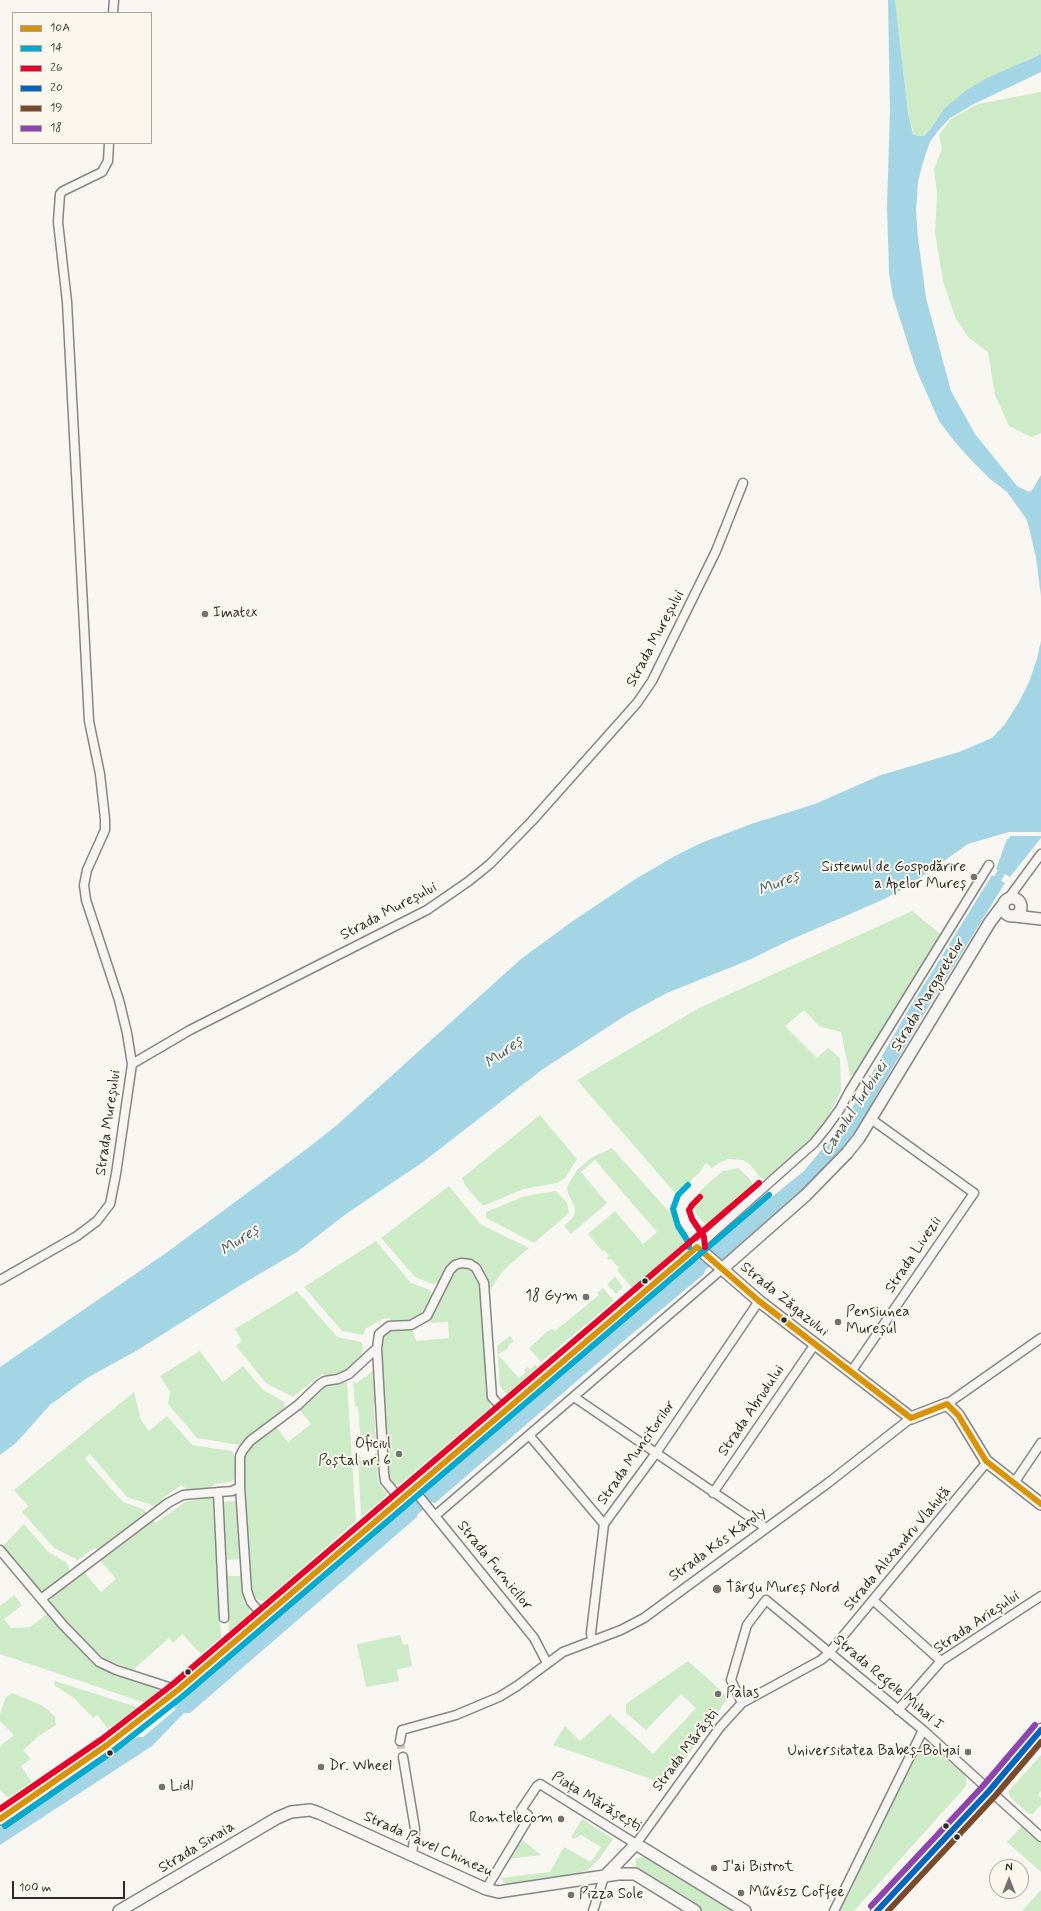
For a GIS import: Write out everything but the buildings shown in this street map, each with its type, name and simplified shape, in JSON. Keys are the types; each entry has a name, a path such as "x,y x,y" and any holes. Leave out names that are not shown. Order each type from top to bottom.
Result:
{"main road":[{"path":"877,1911 989,1791 1041,1730"}],"street":[{"path":"114,0 114,12"},
{"path":"109,144 108,161 102,172 63,191 60,194 58,222 67,302 89,721 100,774 105,819 104,830 87,870 84,885 86,900 120,1006 127,1033 132,1064"},
{"name":"Strada Mureșului","path":"0,1280 77,1236 97,1221 110,1204 115,1182 132,1064 196,1027 427,910 465,885 490,864 638,703 652,681 716,551 743,483"},
{"path":"1040,919 1010,905 1041,854"},
{"path":"0,1818 107,1745 178,1690 401,1500 415,1492 505,1412 699,1249 808,1148 827,1127 840,1109 989,865"},
{"name":"Strada Margaretelor","path":"433,1512 574,1397 718,1266 812,1190 847,1153 871,1119 1010,905"},
{"name":"Strada Livezii","path":"851,1372 974,1193 871,1119"},
{"name":"Strada Zăgazului","path":"699,1249 759,1301 911,1418"},
{"path":"401,1500 385,1481 377,1348 379,1334 383,1329 389,1326 416,1323 427,1316 450,1270 455,1265 461,1263 470,1264 479,1271 484,1283 492,1397 505,1412"},
{"name":"Strada Muncitorilor","path":"592,1640 591,1633 604,1524 656,1453 759,1301"},
{"name":"Strada Kós Károly","path":"400,1741 402,1730 456,1715 499,1696 517,1686 563,1652 621,1630 644,1618 828,1483 911,1418 947,1404 1041,1338"},
{"name":"Strada Abrudului","path":"713,1493 815,1344"},
{"path":"264,1617 251,1602 247,1591 240,1487 240,1456 250,1441 298,1405 325,1381 343,1377 354,1371 377,1348"},
{"path":"574,1397 766,1528"},
{"path":"947,1404 958,1415 972,1440 987,1462 1041,1504"},
{"path":"529,1435 604,1524"},
{"path":"1014,1483 1041,1443"},
{"name":"Strada Alexandru Vlahuță","path":"742,1703 821,1660 829,1653 874,1601 987,1462"},
{"path":"42,1599 168,1503 183,1495 232,1491 240,1487"},
{"path":"218,1492 224,1618"},
{"name":"Strada Furnicilor","path":"415,1492 433,1512 534,1638 548,1663"},
{"path":"0,1550 82,1646 100,1662 116,1670 178,1690"},
{"name":"Strada Arieșului","path":"898,1710 941,1661 1041,1596"},
{"name":"Strada Regele Mihai I","path":"742,1703 731,1680 747,1625 766,1600 923,1730 1041,1837"},
{"path":"874,1601 941,1661"},
{"name":"Strada Mărăști","path":"592,1911 604,1877 636,1844 720,1727 742,1703"},
{"path":"834,1911 923,1730"},
{"path":"403,1758 415,1829 412,1855"},
{"name":"Piața Mărășești","path":"486,1889 528,1820 528,1815 521,1810 537,1786 540,1784 745,1911"},
{"name":"Strada Pavel Chinezu","path":"291,1812 310,1810 319,1813 486,1889 498,1892 604,1877"},
{"name":"Strada Sinaia","path":"119,1911 234,1843 291,1812"},
{"path":"604,1877 618,1874 635,1874 695,1911"}],"green space":[{"path":"895,0 1041,0 1041,54 1028,59 944,109 932,127 923,136 918,136 914,134 908,113"},
{"path":"1041,92 1041,433 1031,437 1009,426 995,395 988,352 969,338 956,319 943,281 935,233 937,195 934,169 942,149 939,135 951,119 978,104"},
{"path":"912,911 943,936 855,1076 850,1075 841,1032 819,1026 804,1010 785,1026 817,1058 828,1048 840,1058 841,1091 823,1126 812,1141 769,1179 761,1178 749,1164 743,1160 728,1159 712,1168 706,1163 699,1173 681,1190 680,1188 675,1193 577,1080 699,1008"},
{"path":"540,1115 577,1159 565,1178 557,1183 524,1189 483,1206 465,1185 462,1178"},
{"path":"612,1148 688,1233 689,1239 632,1288 617,1270 619,1268 611,1259 609,1260 607,1258 609,1256 604,1250 602,1251 588,1234 615,1211 643,1244 657,1232 595,1160 581,1172 607,1203 571,1234 564,1226 574,1216 575,1208 568,1193 567,1187 577,1170 591,1158"},
{"path":"738,1168 750,1179 753,1185 752,1194 715,1224 706,1225 697,1215 693,1204 694,1198 705,1186 723,1171"},
{"path":"449,1186 480,1224 529,1248 509,1265 491,1289 487,1287 482,1270 466,1258 452,1261 439,1282 432,1284 415,1277 381,1238"},
{"path":"556,1191 567,1203 569,1213 534,1243 486,1218 486,1212 525,1196"},
{"path":"376,1241 411,1283 430,1290 432,1295 422,1313 414,1320 404,1322 392,1321 389,1318 383,1319 365,1329 364,1335 342,1331 304,1287"},
{"path":"462,1267 468,1267 476,1273 481,1283 490,1408 399,1485 395,1485 387,1475 380,1343 381,1337 390,1329 412,1327 416,1341 449,1338 448,1322 431,1323 430,1318 452,1273"},
{"path":"615,1277 623,1287 616,1294 607,1284"},
{"path":"603,1288 614,1301 541,1362 529,1348 548,1331 553,1329 555,1331 599,1295 597,1293"},
{"path":"297,1291 337,1337 361,1342 363,1348 359,1361 342,1374 329,1377 322,1374 293,1397 266,1383 236,1346 242,1341 235,1329"},
{"path":"510,1336 514,1341 508,1346 509,1347 498,1355 519,1378 526,1372 524,1370 528,1367 530,1370 535,1365 538,1367 509,1393 505,1393 500,1386 497,1346"},
{"path":"200,1351 223,1382 243,1366 262,1389 284,1402 284,1411 240,1445 197,1438 168,1404 170,1392 160,1376"},
{"path":"373,1370 375,1373 377,1404 374,1407 376,1444 361,1445 358,1407 355,1406 353,1381 356,1384"},
{"path":"347,1382 356,1521 264,1601 258,1600 254,1597 250,1586 245,1495 245,1456 247,1450 276,1427 288,1442 311,1424 299,1409 327,1385"},
{"path":"134,1392 141,1420 149,1431 167,1416 192,1445 232,1451 236,1460 236,1475 234,1480 230,1482 216,1484 209,1488 188,1490 181,1485 162,1499 163,1503 158,1507 127,1497 90,1454 85,1459 123,1502 143,1509 146,1512 145,1516 99,1550 94,1548 78,1560 54,1548 22,1512 28,1506 14,1490"},
{"path":"374,1454 377,1454 378,1483 386,1492 386,1496 361,1517 358,1455 360,1455 361,1461 374,1460"},
{"path":"236,1496 241,1559 225,1560 222,1497 223,1502 236,1501"},
{"path":"213,1497 221,1637 201,1654 182,1634 173,1643 169,1638 133,1670 104,1658 91,1648 50,1604 52,1597 84,1572 101,1592 116,1579 100,1560 153,1520 156,1523 185,1502"},
{"path":"24,1524 48,1552 66,1562 69,1567 69,1573 43,1592 39,1591 3,1546"},
{"path":"240,1569 242,1569 244,1603 249,1608 249,1614 229,1631 226,1570 228,1570 228,1576 240,1576"},
{"path":"14,1595 22,1605 4,1619 11,1628 30,1627 48,1613 85,1655 98,1665 153,1686 159,1691 145,1703 0,1654 0,1606"},
{"path":"400,1635 403,1645 408,1644 412,1666 397,1670 399,1681 366,1687 357,1644"},
{"path":"688,1661 727,1696 727,1699 678,1770 665,1784 553,1745 565,1726 580,1741 610,1714 653,1754 696,1708 681,1694 646,1730 626,1713 626,1704"},
{"path":"55,1681 140,1708 108,1729 97,1715 93,1718 74,1698 54,1685"},
{"path":"12,1693 41,1705 55,1717 56,1725 40,1735 23,1750 31,1759 21,1766 32,1782 8,1798 0,1790 0,1746 14,1735 0,1721 0,1714 6,1697"},
{"path":"925,1743 929,1744 966,1776 966,1786 854,1911 839,1911 920,1746"},
{"path":"1041,1755 1041,1791 1038,1795 1041,1798 1041,1805 1033,1814 1029,1814 1011,1798 1008,1792"},
{"path":"582,1819 613,1839 599,1859 588,1870 572,1875 511,1884 504,1883 501,1878 550,1872 564,1847 591,1862 601,1847 581,1835 574,1839 571,1837"},
{"path":"1023,1825 1041,1841 1041,1872 1029,1861 1029,1859 1026,1859 1007,1842"},
{"path":"521,1839 541,1855 508,1859"},
{"path":"637,1858 648,1858 734,1911 703,1911 637,1871 635,1861"},
{"path":"1041,1890 1041,1911 1022,1911"}],"water":[{"path":"888,0 895,0 908,113 913,134 918,136 924,136 944,109 965,91 987,78 1041,54 1041,72 972,105 950,118 937,132 930,142 923,162 918,182 916,210 926,298 951,391 975,434 1017,486 1029,492 1033,489 1041,475 1041,596 1036,557 1027,520 1007,492 990,479 971,460 939,421 916,369 893,297 889,273 887,206 890,111"},
{"name":"Mureș","path":"1041,641 1041,832 1009,832 968,844 907,887 880,901 790,940 749,960 667,993 628,1014 543,1069 423,1162 346,1214 297,1252 244,1283 136,1351 87,1378 50,1405 16,1443 0,1455 0,1367 166,1253 308,1148 337,1125 521,959 570,923 637,878 701,843 751,824 815,804 881,775 959,752 992,738 1005,724 1019,702 1029,682 1037,659"},
{"path":"1010,836 1041,836 1041,838 1010,877 996,869 1007,839 1010,838"},
{"name":"Canalul Turbinei","path":"992,875 1005,883 921,1019 854,1134 816,1180 723,1259 719,1259 705,1270 704,1274 621,1343 435,1503 432,1502 418,1514 417,1517 190,1713 184,1713 152,1746 0,1845 0,1827 137,1737 143,1737 175,1710 175,1706 406,1506 410,1506 425,1494 425,1491 693,1261 697,1261 710,1250 711,1246 804,1171 843,1124 906,1014"}],"waterway":[{"name":"Canalul Turbinei","path":"993,887 1007,862"}],"tunnel":[{"path":"400,1741 403,1757"}],"transit line":[{"name":"26","path":"0,1809 102,1739 173,1684 759,1183"},
{"name":"14","path":"688,1185 678,1195 673,1209 678,1226 689,1243 689,1247"},
{"name":"14","path":"5,1826 112,1752 183,1696 769,1195"},
{"name":"26","path":"700,1197 689,1210 692,1219 704,1237 705,1247"},
{"name":"10A","path":"0,1819 107,1745 178,1690 697,1247 759,1301 911,1418 947,1404 958,1415 986,1461 1041,1504"},
{"name":"18","path":"871,1906 983,1786 1035,1725"},
{"name":"20","path":"877,1911 989,1791 1041,1730"},
{"name":"19","path":"888,1911 995,1796 1041,1742"}],"place":[{"name":"Imatex","path":"205,614"},
{"name":"Sistemul de Gospodărire a Apelor Mureș","path":"974,877"},
{"name":"18 Gym","path":"586,1297"},
{"name":"Pensiunea Mureșul","path":"838,1322"},
{"name":"Oficiul Poștal nr. 6","path":"399,1454"},
{"name":"Târgu Mureș Nord","path":"717,1589"},
{"name":"Palas","path":"718,1694"},
{"name":"Universitatea Babeș-Bolyai","path":"968,1752"},
{"name":"Dr. Wheel","path":"321,1767"},
{"name":"Lidl","path":"162,1787"},
{"name":"Romtelecom","path":"561,1819"},
{"name":"J'ai Bistrot","path":"714,1868"},
{"name":"Művész Coffee","path":"741,1893"},
{"name":"Pizza Sole","path":"571,1895"}]}
